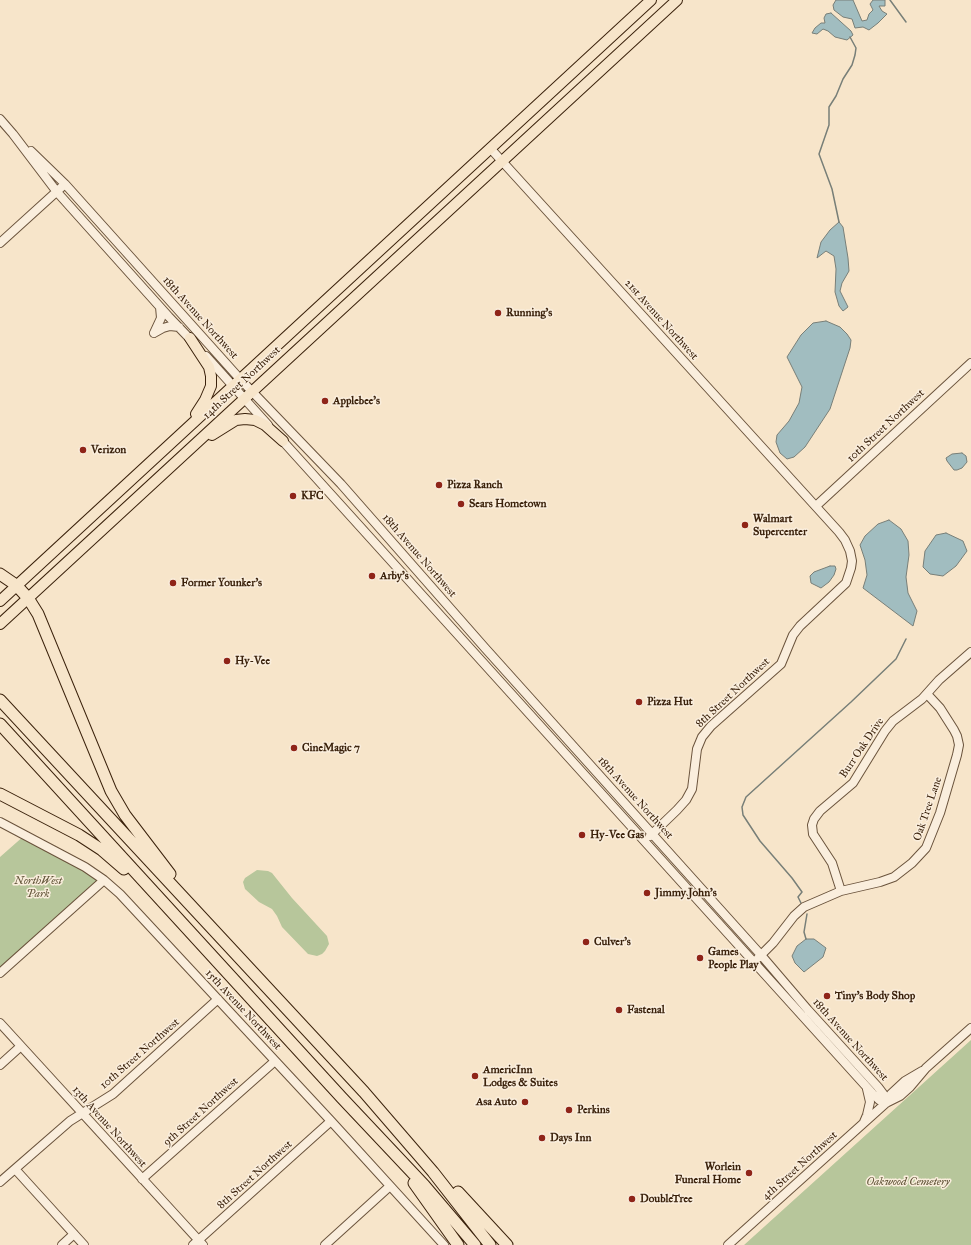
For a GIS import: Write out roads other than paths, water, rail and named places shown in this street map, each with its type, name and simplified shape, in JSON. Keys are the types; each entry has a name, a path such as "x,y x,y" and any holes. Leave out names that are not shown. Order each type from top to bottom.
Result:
{"highway":[{"path":"0,574 16,586 28,598 41,621 106,780 121,809 138,833 229,946"},
{"path":"0,700 364,1092 408,1142 507,1245"},
{"path":"0,724 424,1184 474,1245"},
{"path":"0,794 79,835 108,855 139,883 215,959"},
{"path":"384,1142 458,1245"},
{"path":"408,1142 490,1245"}],"main road":[{"name":"14th Street Northwest","path":"0,601 651,0"},
{"name":"14th Street Northwest","path":"0,624 243,398 677,0"},
{"path":"164,449 196,414 205,400 211,386 212,376 209,367 190,338"},
{"path":"175,462 212,434 236,420 255,420 265,425 283,441"}],"street":[{"name":"18th Avenue Northwest","path":"0,119 57,192 160,307 163,316 179,327 190,338 480,658 753,963 805,1013 878,1088 884,1095 886,1103"},
{"name":"18th Avenue Northwest","path":"13,134 65,184 240,379 341,484 485,648 761,955 805,1013 867,1088 879,1100 886,1103"},
{"name":"21st Avenue Northwest","path":"490,148 816,506"},
{"path":"0,243 65,184"},
{"path":"179,327 170,326 154,333 163,316 173,312 185,318"},
{"name":"10th Street Northwest","path":"816,506 971,363"},
{"name":"8th Street Northwest","path":"644,842 686,800 692,789 697,749 702,737 711,726 781,664 793,635 800,626 838,592 849,577 852,561 849,546 816,506"},
{"name":"Burr Oak Drive","path":"841,892 832,863 813,834 812,825 814,819 820,811 853,783 885,731 893,721 927,694 939,680 971,652"},
{"name":"Oak Tree Lane","path":"753,963 799,911 813,903 841,892 894,877 922,854 932,836 940,813 959,745 954,730 940,708 927,694"},
{"name":"15th Avenue Northwest","path":"0,822 94,872 120,894 332,1121 444,1245"},
{"path":"0,973 104,880"},
{"name":"10th Street Northwest","path":"0,1182 70,1121 82,1112 110,1096 218,999"},
{"name":"13th Avenue Northwest","path":"0,1023 82,1112 198,1243"},
{"name":"4th Street Northwest","path":"886,1103 896,1099 905,1092 926,1068 971,1028"},
{"path":"0,1064 21,1046"},
{"name":"9th Street Northwest","path":"142,1179 275,1061"},
{"name":"4th Street Northwest","path":"728,1245 886,1103 895,1090 905,1081 926,1068"},
{"path":"862,1125 868,1115 870,1102 867,1088"},
{"path":"878,1088 887,1091 895,1090"},
{"name":"8th Street Northwest","path":"198,1243 332,1121"},
{"path":"15,1169 84,1245"},
{"path":"325,1245 390,1186"},
{"path":"62,1245 74,1234"}],"water":[{"path":"836,0 853,0 862,21 867,20 869,14 873,10 870,4 873,0 885,0 885,6 879,6 882,11 887,14 869,30 863,27 855,28 852,19 843,17 834,10 833,5"},
{"path":"831,13 851,31 853,35 847,40 835,37 823,29 817,34 812,33 821,23 825,23 824,18 826,14"},
{"path":"839,222 843,227 849,271 842,283 840,291 848,307 843,311 839,306 835,292 836,269 834,256 826,251 817,258 821,242 830,230"},
{"path":"826,321 840,327 847,334 851,340 850,348 830,409 805,447 794,457 787,459 780,453 776,442 777,435 789,421 799,403 802,387 787,357 801,335 813,323"},
{"path":"962,453 966,456 967,462 962,468 954,470 946,458 952,454"},
{"path":"889,520 901,529 908,541 909,555 906,577 908,593 917,611 913,626 863,588 867,575 865,560 860,545 865,536 878,524"},
{"path":"946,533 963,541 967,551 956,566 943,576 930,574 923,567 925,551 936,535"},
{"path":"830,566 835,566 836,569 829,582 821,588 811,583 810,576 814,572"},
{"path":"806,939 814,939 826,948 823,957 804,972 795,963 792,956 797,946"}],"waterway":[{"path":"890,0 906,22"},
{"path":"839,222 832,189 819,154 829,125 829,107 852,65 855,55 856,48 850,37"},
{"path":"801,903 798,897 802,892 760,841 743,815 742,807 746,797 896,659 906,639"},
{"path":"806,939 804,932 807,914"}],"place":[{"name":"Running's","path":"498,313"},
{"name":"Applebee's","path":"325,401"},
{"name":"Verizon","path":"83,450"},
{"name":"Pizza Ranch","path":"439,485"},
{"name":"KFC","path":"293,496"},
{"name":"Sears Hometown","path":"461,504"},
{"name":"Walmart Supercenter","path":"745,525"},
{"name":"Arby's","path":"372,576"},
{"name":"Former Younker's","path":"173,583"},
{"name":"Hy-Vee","path":"227,661"},
{"name":"Pizza Hut","path":"639,702"},
{"name":"CineMagic 7","path":"294,748"},
{"name":"Hy-Vee Gas","path":"582,835"},
{"name":"Jimmy John's","path":"647,893"},
{"name":"Culver's","path":"586,942"},
{"name":"Games People Play","path":"700,958"},
{"name":"Tiny's Body Shop","path":"827,996"},
{"name":"Fastenal","path":"619,1010"},
{"name":"AmericInn Lodges & Suites","path":"475,1076"},
{"name":"Asa Auto","path":"525,1102"},
{"name":"Perkins","path":"569,1110"},
{"name":"Days Inn","path":"542,1138"},
{"name":"Worlein Funeral Home","path":"749,1173"},
{"name":"DoubleTree","path":"632,1199"}],"park label":[{"name":"NorthWest Park","path":"38,887"},
{"name":"Oakwood Cemetery","path":"908,1182"}]}
